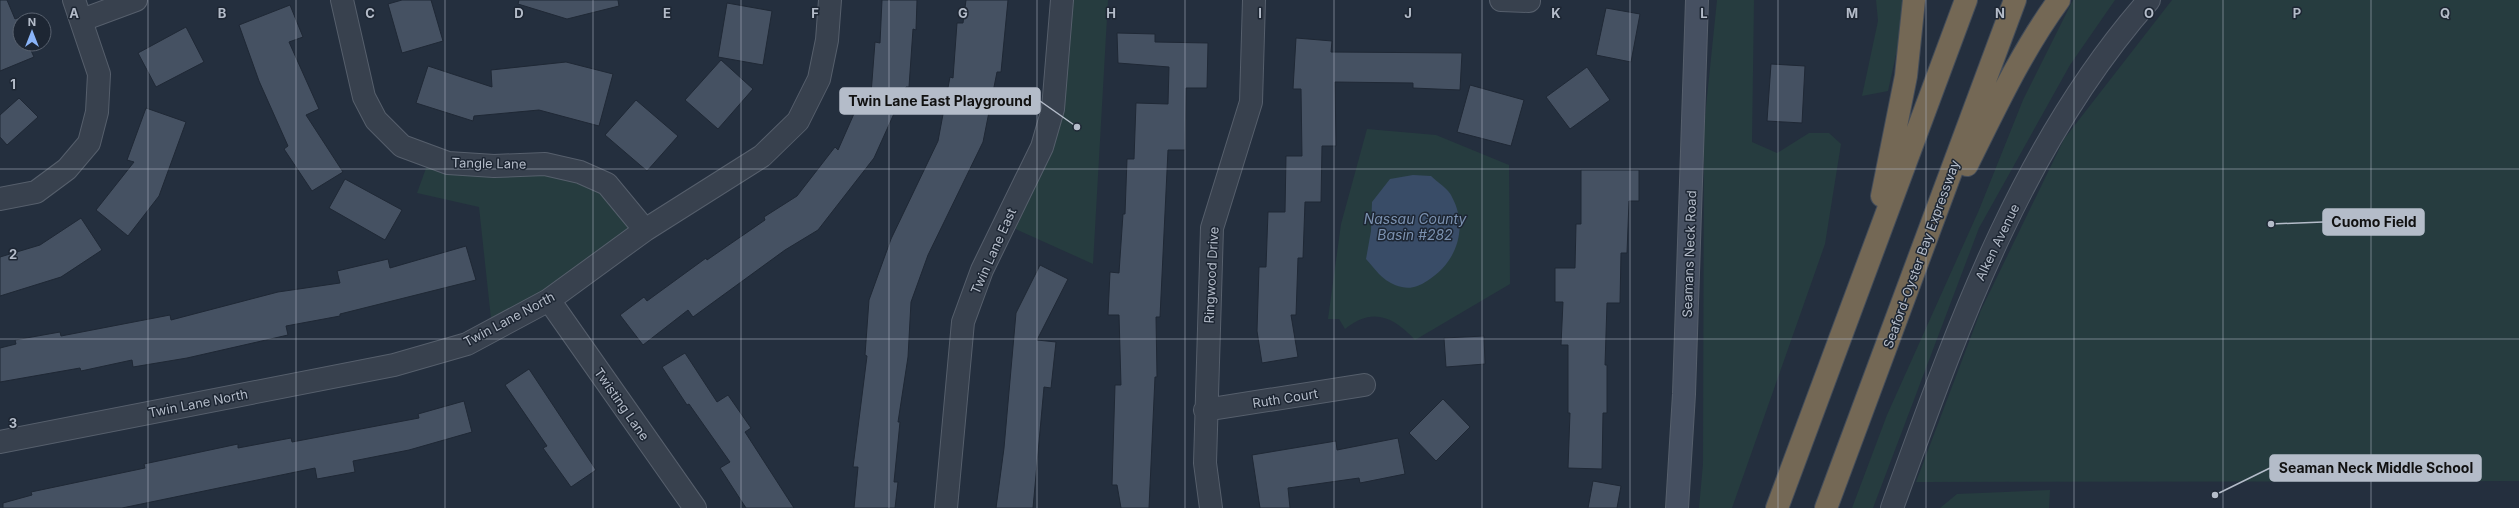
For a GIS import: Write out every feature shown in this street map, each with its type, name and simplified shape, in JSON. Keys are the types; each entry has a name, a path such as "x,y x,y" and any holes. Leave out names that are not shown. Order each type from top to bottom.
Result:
{"highway":[{"path":"1868,262 1906,76 1914,0"},
{"path":"1777,508 1966,0"},
{"name":"Seaford-Oyster Bay Expressway","path":"1826,508 2015,0"},
{"path":"1912,278 2012,74 2041,25 2059,0"}],"main road":[{"name":"Seamans Neck Road","path":"1678,508 1684,394 1697,0"}],"street":[{"path":"0,199 36,192 67,169 89,143 97,112 99,74 74,0"},
{"path":"82,20 136,0"},
{"name":"Tangle Lane","path":"342,0 364,96 376,120 402,146 448,163 494,166 545,164 580,172 607,184 645,230"},
{"name":"Twin Lane North","path":"0,442 394,365 467,344 549,300 645,230 762,156 798,121 819,79 827,40 830,0"},
{"name":"Twin Lane East","path":"946,508 963,322 982,270 1042,147 1053,109 1062,0"},
{"name":"Ringwood Drive","path":"1211,508 1205,463 1205,410 1212,228 1251,102 1254,0"},
{"path":"1502,0 1529,1"},
{"name":"Alken Avenue","path":"1892,508 1966,308 1992,249 2051,133 2090,74 2149,0"},
{"name":"Twisting Lane","path":"549,300 695,508"},
{"name":"Ruth Court","path":"1205,410 1364,385"}],"green space":[{"path":"1067,0 1108,0 1093,264 1009,226 1045,154"},
{"path":"1717,0 1754,0 1752,142 1777,153 1809,133 1829,133 1841,144 1825,244 1732,508 1699,508 1703,464 1704,126"},
{"path":"1876,0 1904,0 1905,14 1888,91 1862,96 1878,21"},
{"path":"2073,0 2115,0 2070,65 1979,228 1873,508 1852,508 1887,415 1979,210 2023,100"},
{"path":"2172,0 2519,0 2519,481 1916,482 1981,310 2064,139"},
{"path":"1367,129 1436,135 1509,165 1510,284 1415,340 1399,325 1382,317 1373,316 1364,318 1345,329 1339,319 1328,319 1341,224"},
{"path":"429,160 579,174 642,229 492,328 479,207 417,193"},
{"path":"2050,490 2049,508 1940,508 1957,494"}],"water":[{"name":"Nassau County Basin #282","path":"1413,175 1431,176 1448,191 1457,209 1459,233 1457,244 1446,265 1427,281 1415,287 1408,288 1390,283 1379,274 1366,259 1371,231 1372,202 1390,179"}],"building":[{"path":"0,0 7,0 12,12 12,52 32,52 34,57 0,71"},
{"path":"402,0 431,0 443,41 402,53 388,4"},
{"path":"519,0 618,0 619,6 567,19 518,4"},
{"path":"882,0 917,0 916,30 913,29 909,87 906,87 874,158 818,230 785,250 693,317 688,310 643,345 620,315 644,297 647,301 706,258 707,260 765,220 764,217 797,196 835,147 838,150 864,91 871,94 875,42 880,43"},
{"path":"966,0 1008,0 1001,72 997,72 983,142 928,255 911,302 908,357 898,422 900,422 894,482 898,482 895,508 854,508 858,467 853,467 867,356 865,355 869,300 891,239 938,141 950,77 953,78 957,23 963,23"},
{"path":"727,3 772,11 763,65 718,57"},
{"path":"290,5 303,37 289,42 319,109 306,115 343,172 312,191 284,149 288,146 259,81 239,25"},
{"path":"1606,8 1640,14 1631,62 1596,55"},
{"path":"186,27 204,62 156,87 138,53"},
{"path":"1117,33 1155,34 1155,42 1208,43 1207,88 1186,88 1185,150 1168,150 1160,317 1156,317 1157,377 1155,377 1149,508 1121,508 1117,485 1112,485 1115,385 1121,385 1119,315 1108,315 1110,272 1119,273 1123,214 1125,214 1127,159 1134,159 1136,103 1168,104 1169,67 1118,63"},
{"path":"1296,38 1332,41 1331,52 1462,53 1460,90 1413,88 1413,83 1335,82 1336,146 1322,146 1321,202 1305,202 1303,258 1298,258 1296,315 1291,315 1298,357 1262,363 1257,331 1259,267 1266,267 1268,212 1285,212 1286,156 1302,156 1301,89 1293,89"},
{"path":"721,60 753,89 718,129 685,100"},
{"path":"566,62 613,74 599,126 539,110 474,116 473,121 416,103 428,66 492,87 491,70"},
{"path":"1771,64 1805,66 1802,123 1767,121"},
{"path":"1587,67 1610,100 1570,129 1546,97"},
{"path":"1470,85 1524,100 1511,146 1457,132"},
{"path":"19,98 38,117 7,145 0,137 0,115"},
{"path":"636,100 678,136 647,171 605,135"},
{"path":"146,108 186,122 159,196 128,236 96,210 134,162 127,160"},
{"path":"1581,170 1639,170 1639,201 1629,201 1627,253 1621,253 1620,303 1607,303 1605,365 1607,365 1607,413 1603,413 1602,469 1568,468 1570,413 1568,413 1568,345 1561,345 1563,302 1555,302 1555,268 1575,268 1576,224 1581,224"},
{"path":"345,179 402,210 385,240 329,208"},
{"path":"81,218 102,250 61,277 0,296 0,257 40,245"},
{"path":"466,246 476,280 340,314 340,316 286,326 288,335 187,358 133,367 132,360 81,371 80,368 0,382 0,348 16,344 15,340 60,332 61,336 170,315 171,320 278,292 340,283 337,271 388,259 390,268"},
{"path":"1040,265 1068,279 1037,340 1056,342 1051,388 1044,387 1033,508 996,508 1004,448 1016,313"},
{"path":"1484,336 1485,364 1446,367 1444,338"},
{"path":"685,353 717,402 728,395 751,428 745,432 794,508 746,508 720,468 730,462 689,404 687,405 662,367"},
{"path":"529,369 596,470 571,487 543,448 547,446 505,385"},
{"path":"1443,399 1470,427 1436,461 1409,433"},
{"path":"464,401 472,432 409,450 353,461 355,472 317,479 315,468 122,508 3,508 3,503 32,495 31,492 145,468 144,464 238,444 238,448 291,438 292,442 419,418 418,414"},
{"path":"1398,438 1405,474 1360,483 1359,478 1288,488 1290,508 1260,508 1252,455 1336,441 1337,450"},
{"path":"1593,481 1621,486 1617,508 1588,508"}],"place":[{"name":"Twin Lane East Playground","path":"1077,127"},
{"name":"Cuomo Field","path":"2271,224"},
{"name":"Seaman Neck Middle School","path":"2215,495"}]}
